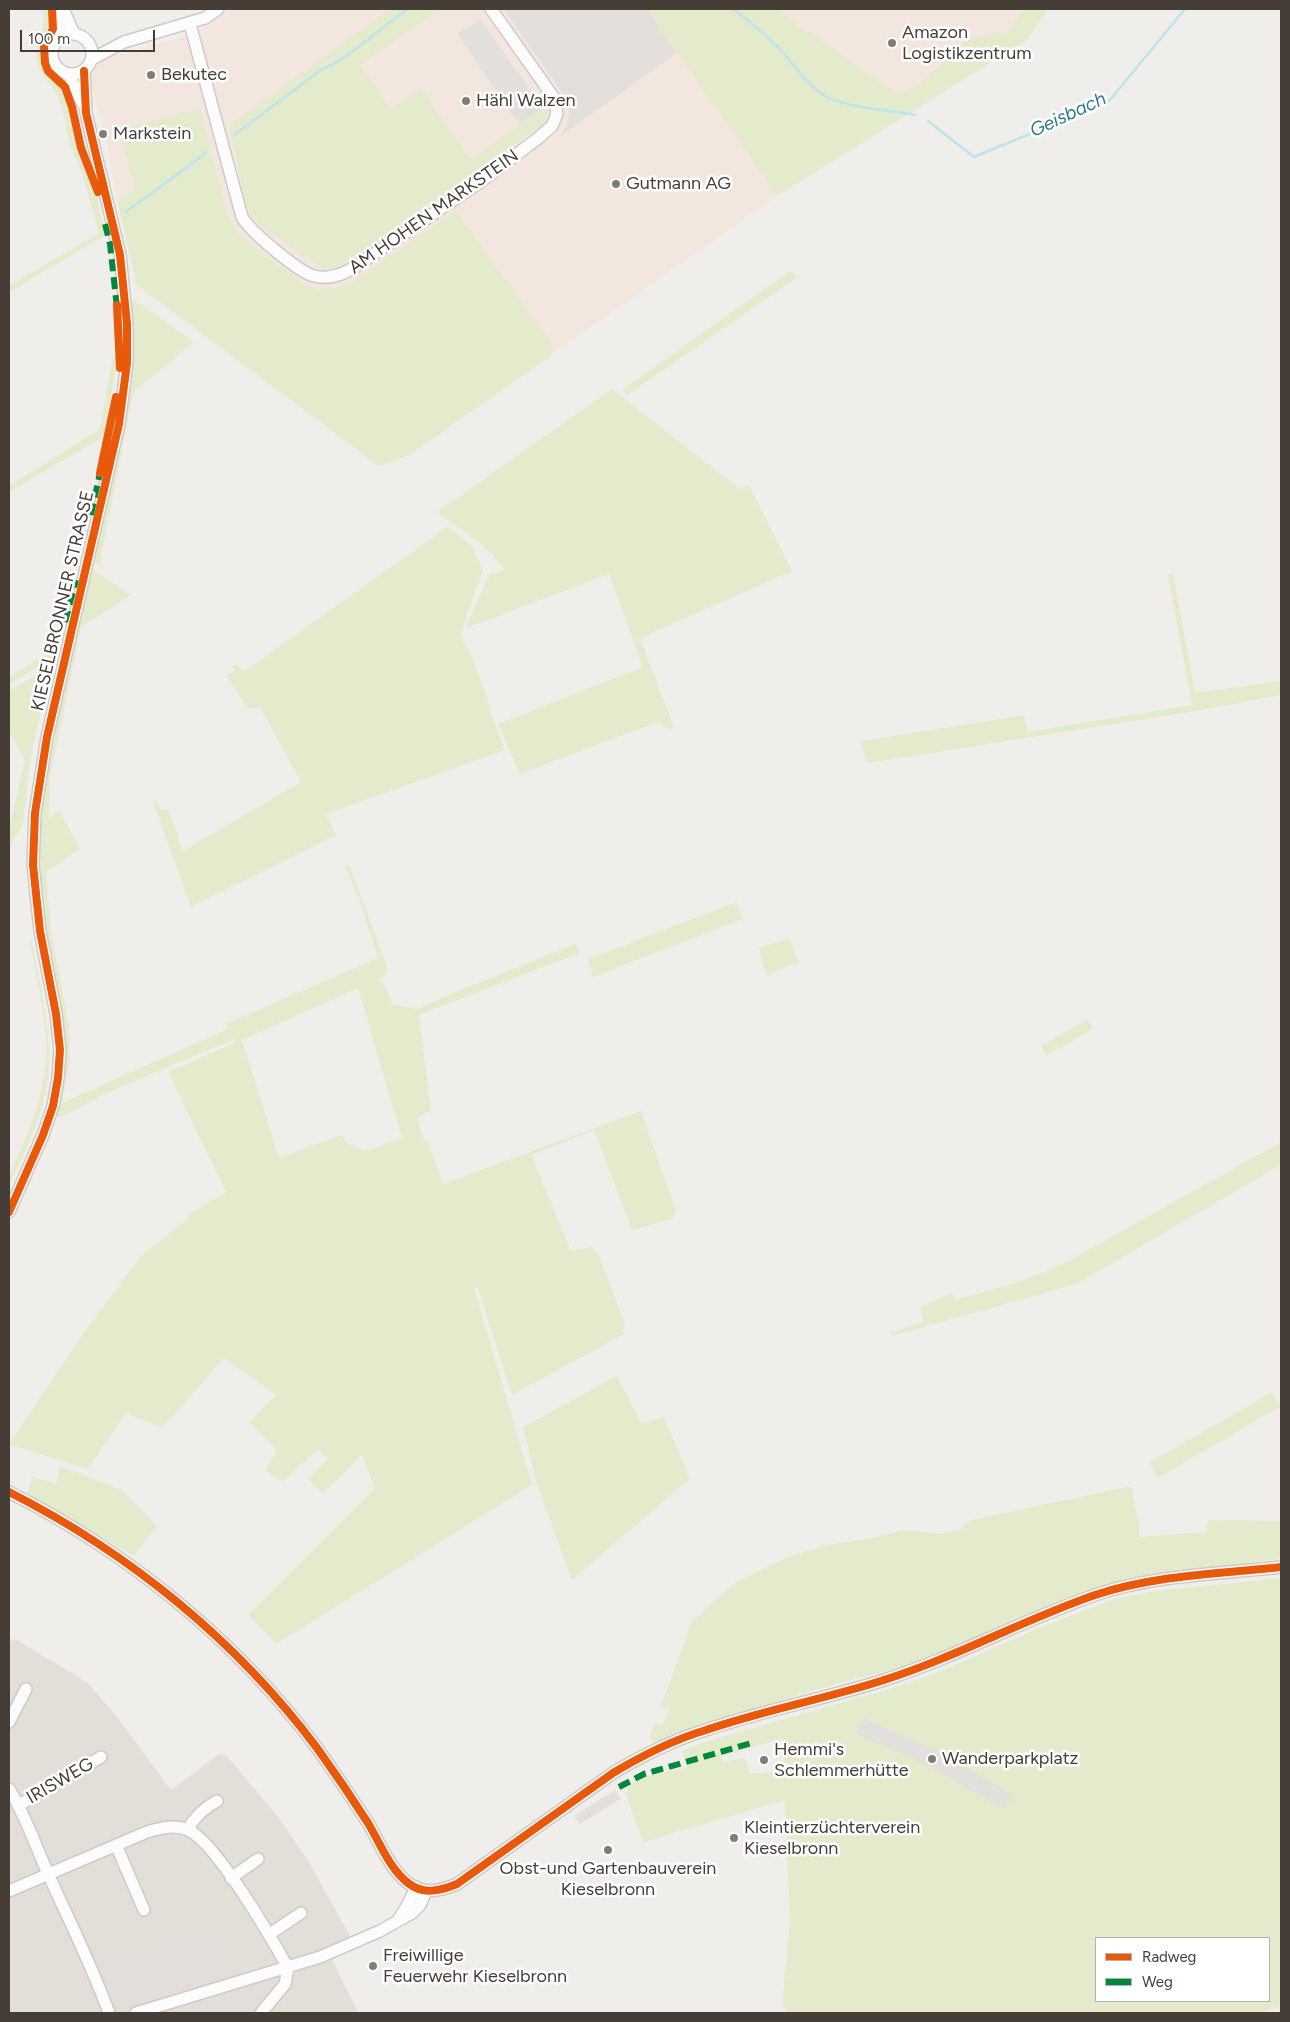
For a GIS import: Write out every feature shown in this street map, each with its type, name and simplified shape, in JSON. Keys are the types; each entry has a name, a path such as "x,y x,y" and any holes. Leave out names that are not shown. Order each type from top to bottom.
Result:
{"street":[{"path":"59,9 60,38 52,49 51,56 57,69 69,75 84,71 92,58 124,42 190,24 205,18 218,9"},
{"path":"63,9 74,34"},
{"name":"AM HOHEN MARKSTEIN","path":"190,24 242,217 253,231 306,273 327,278 342,275 452,202 552,126 557,114 554,98 491,9"},
{"path":"60,38 74,34 80,35 89,43 92,58"},
{"path":"89,43 124,42"},
{"name":"KIESELBRONNER STRASSE","path":"84,71 86,113"},
{"name":"KIESELBRONNER STRASSE","path":"9,1212 43,1135 53,1106 59,1063 56,1014 40,931 36,899 33,865 35,813 47,737 119,424 127,363 127,324 120,255 86,113 69,75"},
{"path":"9,1492 51,1514 109,1550 168,1595 229,1649 276,1698 315,1746 352,1799 394,1867 408,1883 421,1889 444,1890 457,1884 613,1772 640,1757 679,1740 734,1721 912,1672 1096,1594 1171,1579 1281,1567"},
{"path":"9,1722 26,1689"},
{"name":"IRISWEG","path":"19,1804 101,1757"},
{"path":"9,1789 19,1804 110,2013"},
{"path":"188,1829 194,1818 208,1806 218,1801"},
{"path":"9,1891 147,1832 166,1827 188,1829 212,1850 270,1934 288,1968 285,1984 261,2013"},
{"path":"116,1845 144,1910"},
{"path":"231,1878 258,1859"},
{"path":"136,2013 288,1968 358,1941 399,1919 421,1889"},
{"path":"270,1934 301,1914"}],"shaded area":[{"path":"232,9 1048,9 1028,39 777,196 409,455 379,466 137,285 117,200 106,137 89,76 102,59 193,34"},
{"path":"504,9 647,9 676,53 558,138 566,128 569,117 566,98"},
{"path":"480,19 543,108 521,123 511,113 458,34"},
{"path":"15,1639 88,1683 117,1717 171,1790 219,1754 226,1755 279,1818 310,1864 351,1938 327,1949 358,2013 9,2013 9,1642"},
{"name":"Wanderparkplatz","path":"864,1718 939,1752 1013,1795 1004,1809 929,1766 855,1733"},
{"path":"615,1790 621,1799 580,1824 574,1816"},
{"path":"222,1924 237,1974 115,2008 96,1957 121,1947 123,1951"},
{"path":"279,1981 251,2013 161,2013"}],"green space":[{"path":"43,9 49,9 51,30 44,41 41,53 43,64 49,75 63,87 71,110 74,133 95,187 105,235 9,292 9,286 99,233 82,174 70,145 58,97 38,67 36,60 36,52 44,22"},
{"path":"391,9 440,9 360,64 390,110 421,88 471,160 546,106 548,116 541,126 345,262 334,268 320,268 259,223 251,214 246,203 229,126"},
{"path":"647,9 775,9 896,93 918,86 970,38 1007,32 1023,9 1048,9 1028,39 777,196"},
{"path":"200,109 226,210 231,221 242,236 280,266 318,289 330,289 349,284 456,211 549,340 553,348 551,356 409,455 379,466 137,285 117,200 135,189 119,129"},
{"path":"790,271 798,277 627,395 622,390"},
{"path":"131,300 136,301 194,342 133,393 100,563 103,569 93,562 112,482 129,393 134,337"},
{"path":"118,356 105,436 9,492 9,486 100,429 113,357"},
{"path":"612,389 740,489 749,485 792,571 640,638 674,727 670,729 658,722 520,774 498,724 643,667 609,574 467,628 467,623 490,574 504,570 484,547 437,512"},
{"path":"447,527 472,546 483,570 460,635 468,648 480,677 505,750 326,814 336,835 191,907 153,802 155,799 160,810 168,809 183,851 301,782 260,707 248,709 226,676 235,670 232,667 235,664 245,671"},
{"path":"92,569 131,595 81,627 50,778 49,818 59,810 80,849 46,872 51,931 69,1026 70,1060 62,1103 228,1029 226,1024 378,958 359,898 345,866 349,865 386,963 387,974 378,980 386,987 391,1004 418,1009 460,990 576,944 580,953 419,1015 431,1111 417,1117 424,1142 427,1139 443,1184 641,1111 676,1211 672,1219 632,1230 594,1130 531,1155 571,1251 592,1247 598,1253 625,1324 622,1331 624,1334 512,1395 478,1288 474,1288 532,1485 276,1644 248,1615 375,1488 362,1455 322,1494 308,1478 328,1459 318,1449 283,1482 265,1470 277,1450 249,1423 276,1395 224,1358 162,1428 126,1413 88,1469 9,1444 85,1331 141,1256 189,1218 188,1215 226,1192 168,1072 234,1043 234,1039 105,1094 61,1117 57,1117 55,1113 58,1103 51,986 47,938 38,884 40,836 43,798 56,721","holes":["358,988 402,1138 366,1151 347,1144 342,1135 279,1158 242,1040"]},
{"path":"1173,574 1195,693 1281,681 1281,695 1196,711 868,763 860,742 1024,715 1028,732 1192,705 1168,575"},
{"path":"62,627 55,657 9,684 9,677 50,652 58,628"},
{"path":"52,665 30,760 23,824 9,847 9,829 25,760 9,733 9,691"},
{"path":"737,902 743,919 593,977 588,959"},
{"path":"789,938 799,962 766,975 759,948"},
{"path":"30,943 32,943 46,1018 49,1049 48,1080 41,1111 9,1186 9,1176 30,1127 41,1093 46,1059 44,1016"},
{"path":"1088,1019 1093,1029 1046,1056 1041,1046"},
{"path":"1281,1142 1281,1165 1076,1284 892,1336 891,1332 924,1322 920,1307 952,1293 955,1300 1019,1282 1067,1262"},
{"path":"617,1376 641,1424 664,1417 690,1479 572,1580 537,1485 523,1427"},
{"path":"1272,1392 1278,1402 1281,1400 1281,1406 1158,1478 1149,1463"},
{"path":"60,1466 120,1489 157,1526 134,1556 27,1494 32,1477 56,1484"},
{"path":"1131,1486 1139,1525 1139,1537 1206,1532 1208,1520 1281,1521 1281,1559 1127,1578 917,1663 810,1691 654,1743 649,1737 656,1722 662,1725 670,1710 661,1706 692,1621 736,1582 793,1555 832,1544 869,1539 904,1530 942,1534 960,1530 968,1521"},
{"path":"1281,1578 1281,2006 1263,2013 788,2013 782,2003 790,1924 785,1800 643,1842 626,1795 628,1786 644,1777 688,1767 682,1751 701,1743 897,1687 946,1669 1032,1631 1111,1600 1155,1591","holes":["783,1738 784,1771 749,1774 746,1758 724,1762 721,1757"]}],"waterway":[{"path":"234,135 321,70 344,57 408,9"},
{"name":"Geisbach","path":"733,9 772,41 805,79 825,96 856,106 915,115"},
{"name":"Geisbach","path":"928,121 974,157 1109,101 1185,9"},
{"path":"126,212 206,152"}],"marked path":[{"path":"105,224 110,244 117,308"},
{"path":"91,515 101,468"},
{"path":"65,622 76,580"},
{"path":"619,1787 644,1774 755,1742"}],"cycle path":[{"path":"52,9 53,29 44,46 45,63 48,71 65,87 72,107 81,148 98,192"},
{"path":"9,1212 43,1135 53,1106 58,1078 60,1050 56,1014 40,931 33,865 35,813 47,737 119,424 127,363 127,324 120,255 86,113 84,71"},
{"path":"117,305 120,368"},
{"path":"100,473 116,397"},
{"path":"9,1492 53,1516 138,1571 178,1602 216,1636 252,1671 317,1748 368,1823 395,1870 414,1887 432,1891 457,1884 613,1773 647,1754 682,1738 772,1710 862,1687 911,1671 1068,1605 1117,1588 1163,1579 1281,1567"}],"place":[{"name":"Amazon Logistikzentrum","path":"892,43"},
{"name":"Bekutec","path":"151,75"},
{"name":"Hähl Walzen","path":"466,101"},
{"name":"Markstein","path":"103,134"},
{"name":"Gutmann AG","path":"616,184"},
{"name":"Wanderparkplatz","path":"932,1759"},
{"name":"Hemmi's Schlemmerhütte","path":"764,1760"},
{"name":"Kleintierzüchterverein Kieselbronn","path":"734,1838"},
{"name":"Obst-und Gartenbauverein Kieselbronn","path":"608,1850"},
{"name":"Freiwillige Feuerwehr Kieselbronn","path":"373,1966"}]}
